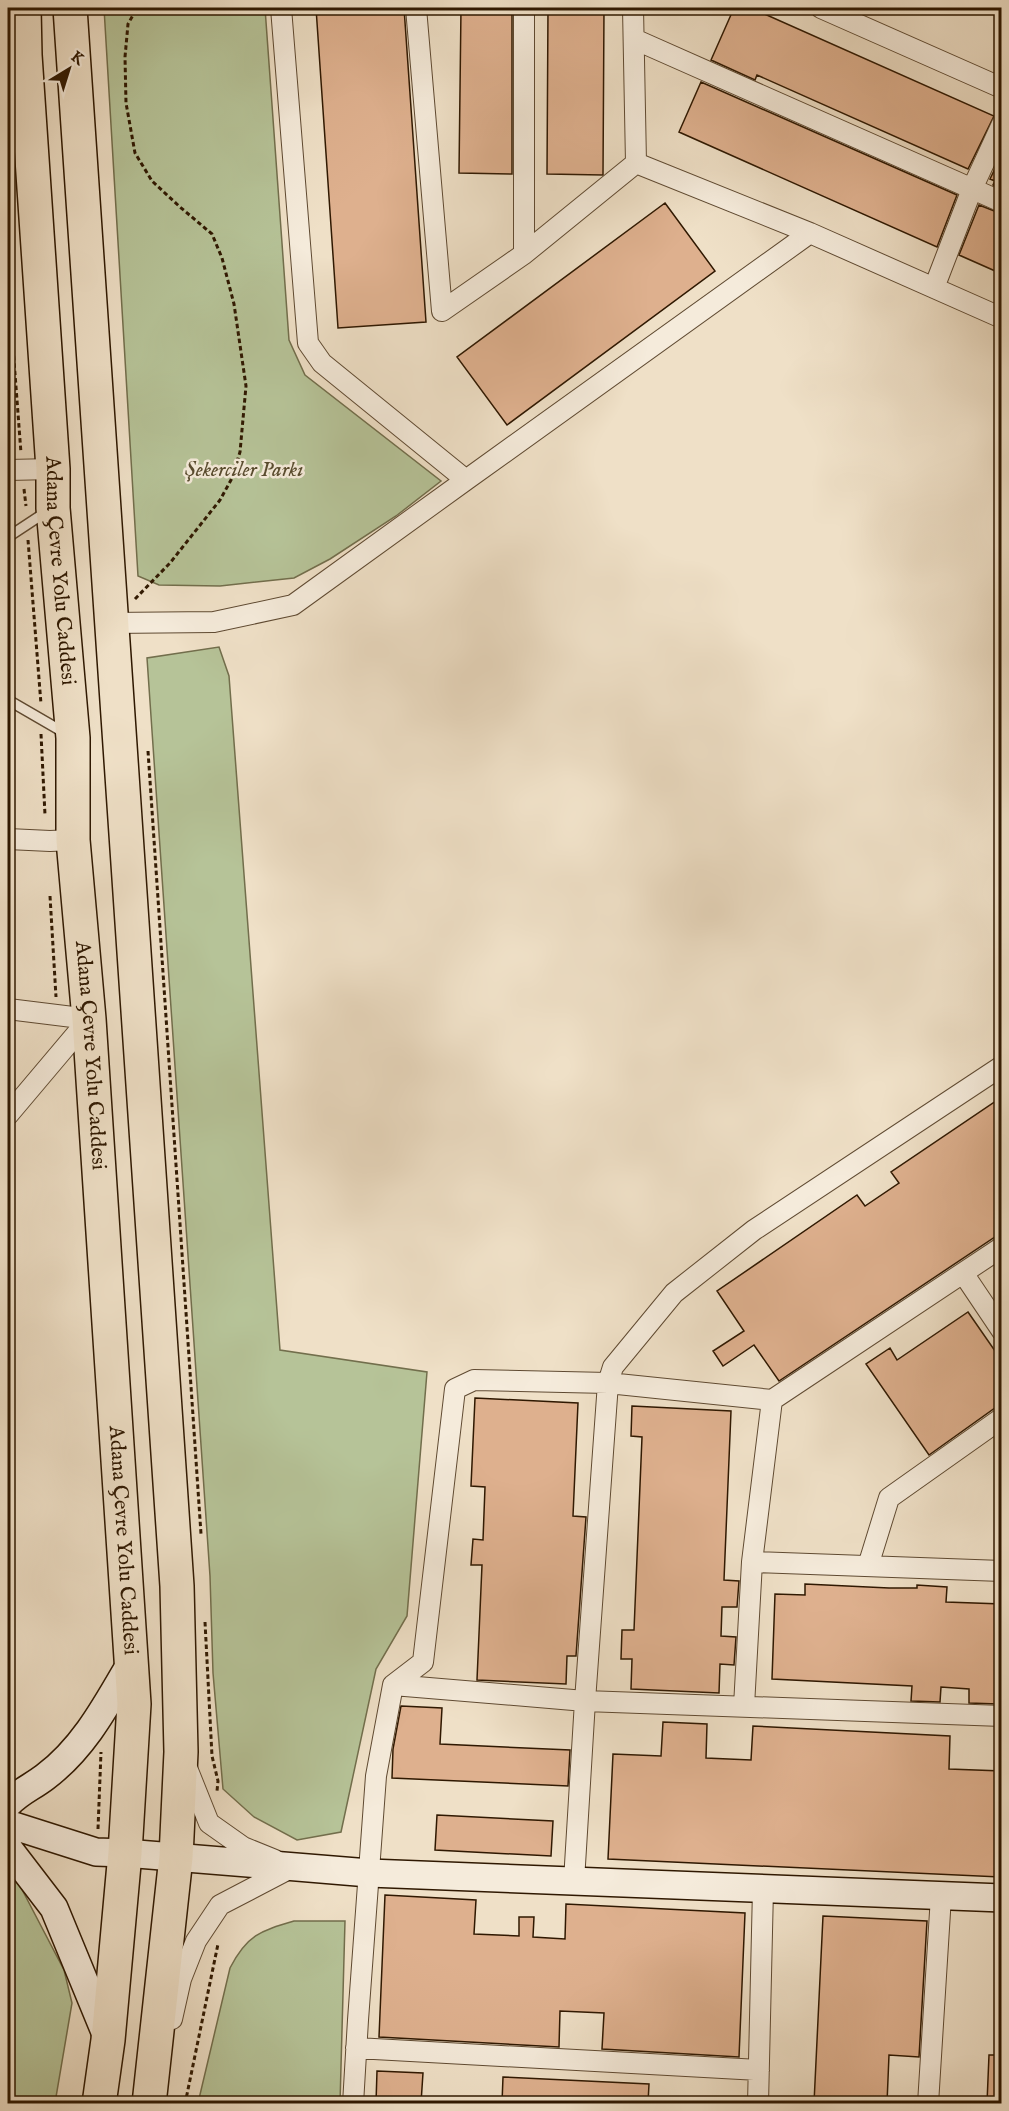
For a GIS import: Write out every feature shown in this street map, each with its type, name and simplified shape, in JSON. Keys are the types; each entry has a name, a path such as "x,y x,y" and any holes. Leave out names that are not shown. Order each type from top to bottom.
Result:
{"highway":[{"path":"15,8 25,55"},
{"name":"Adana Çevre Yolu Caddesi","path":"24,8 27,470 41,516 73,738 60,840 134,1704 111,1852 108,2040 99,2103"},
{"path":"70,8 177,1586 181,1752 176,1857 149,2103"},
{"path":"74,53 76,8"}],"street":[{"path":"281,8 308,343 322,363 466,480"},
{"path":"416,8 442,311 524,254 636,163"},
{"path":"524,8 524,254"},
{"path":"633,8 636,163"},
{"path":"821,8 1002,88"},
{"path":"633,39 1002,202"},
{"path":"934,288 972,189 1002,123"},
{"path":"636,163 810,233 1002,318"},
{"path":"110,623 214,622 293,605 810,233"},
{"path":"8,839 60,840"},
{"path":"8,1009 74,1017 8,1115"},
{"path":"574,1881 608,1383 613,1367 674,1293 754,1230 1002,1066"},
{"path":"353,2103 376,1776 393,1686 423,1662 455,1389 474,1380 608,1383 772,1400 1002,1247"},
{"path":"963,1273 1002,1332"},
{"path":"744,1707 752,1562 772,1400"},
{"path":"868,1566 889,1498 1002,1418"},
{"path":"752,1562 1002,1570"},
{"path":"8,1804 18,1793 45,1778 78,1747 103,1711 131,1663"},
{"path":"393,1686 585,1701 1002,1716"},
{"path":"181,1752 209,1823 243,1847 291,1868"},
{"path":"8,1824 111,1852 291,1868 1002,1898"},
{"path":"8,1848 54,1908 108,2040"},
{"path":"154,2103 181,1979 196,1941 220,1905 291,1868"},
{"path":"758,2103 763,1889"},
{"path":"928,2103 941,1896"},
{"path":"356,2048 759,2070"}],"lane":[{"path":"8,537 41,516"},
{"path":"8,700 73,738"}],"path":[{"path":"110,623 170,563 220,500 231,480 240,452 246,386 234,304 222,258 212,234 152,181 135,153 126,102 125,57 128,24 137,8"},
{"path":"8,281 27,470 41,516 41,719 60,840"},
{"path":"50,885 74,1017"},
{"path":"103,1711 111,1852"}],"green space":[{"name":"Şekerciler Parkı","path":"104,8 265,8 289,340 305,375 441,481 396,516 330,559 294,578 220,586 159,585 138,576"},
{"path":"219,647 229,676 280,1350 427,1372 407,1616 376,1669 341,1832 297,1840 254,1817 223,1789 213,1673 210,1576 147,658"},
{"path":"8,1874 17,1880 64,1970 72,2003 55,2103 8,2103"},
{"path":"294,1921 345,1921 340,2103 198,2103 230,1968 249,1941 272,1928"}],"building":[{"path":"316,8 404,8 426,322 338,328"},
{"path":"461,8 512,8 512,174 459,173"},
{"path":"548,8 604,8 603,175 547,174"},
{"path":"734,8 751,8 994,116 968,169 757,75 755,80 711,60"},
{"path":"701,82 957,195 937,247 679,132"},
{"path":"1002,154 1002,189 993,185 995,181 990,179"},
{"path":"665,203 715,271 507,425 457,357"},
{"path":"979,205 1002,214 1002,274 959,255"},
{"path":"1002,1097 1002,1235 995,1237 779,1381 754,1345 723,1366 713,1351 744,1331 717,1291 857,1195 865,1206 899,1183 891,1172"},
{"path":"968,1312 1002,1361 1002,1406 995,1408 929,1455 866,1364 890,1348 897,1360"},
{"path":"475,1398 578,1403 573,1516 586,1517 576,1656 567,1656 566,1684 477,1680 482,1565 471,1565 473,1539 483,1540 485,1487 471,1486"},
{"path":"632,1406 731,1411 724,1580 739,1581 737,1607 722,1607 721,1636 736,1637 734,1665 720,1664 719,1693 631,1689 632,1659 621,1659 622,1630 634,1630 642,1437 631,1436"},
{"path":"805,1584 889,1588 917,1588 917,1585 947,1587 946,1602 1002,1604 998,1704 969,1703 969,1689 941,1687 940,1702 911,1701 912,1686 772,1679 775,1594 805,1595"},
{"path":"401,1706 442,1708 440,1744 570,1750 568,1786 392,1778 393,1749"},
{"path":"663,1722 707,1724 706,1758 751,1760 753,1726 950,1736 949,1769 1002,1771 1000,1877 608,1859 613,1754 661,1756"},
{"path":"437,1815 553,1821 551,1856 435,1850"},
{"path":"385,1895 476,1900 474,1934 519,1936 519,1917 534,1917 533,1937 565,1939 566,1904 745,1913 739,2057 602,2049 604,2013 560,2011 559,2047 379,2037"},
{"path":"823,1916 927,1921 919,2057 889,2055 887,2103 814,2103"},
{"path":"989,2055 1002,2055 1002,2103 987,2103"},
{"path":"377,2071 423,2073 421,2103 376,2103"},
{"path":"503,2077 649,2084 648,2103 502,2103"}]}
